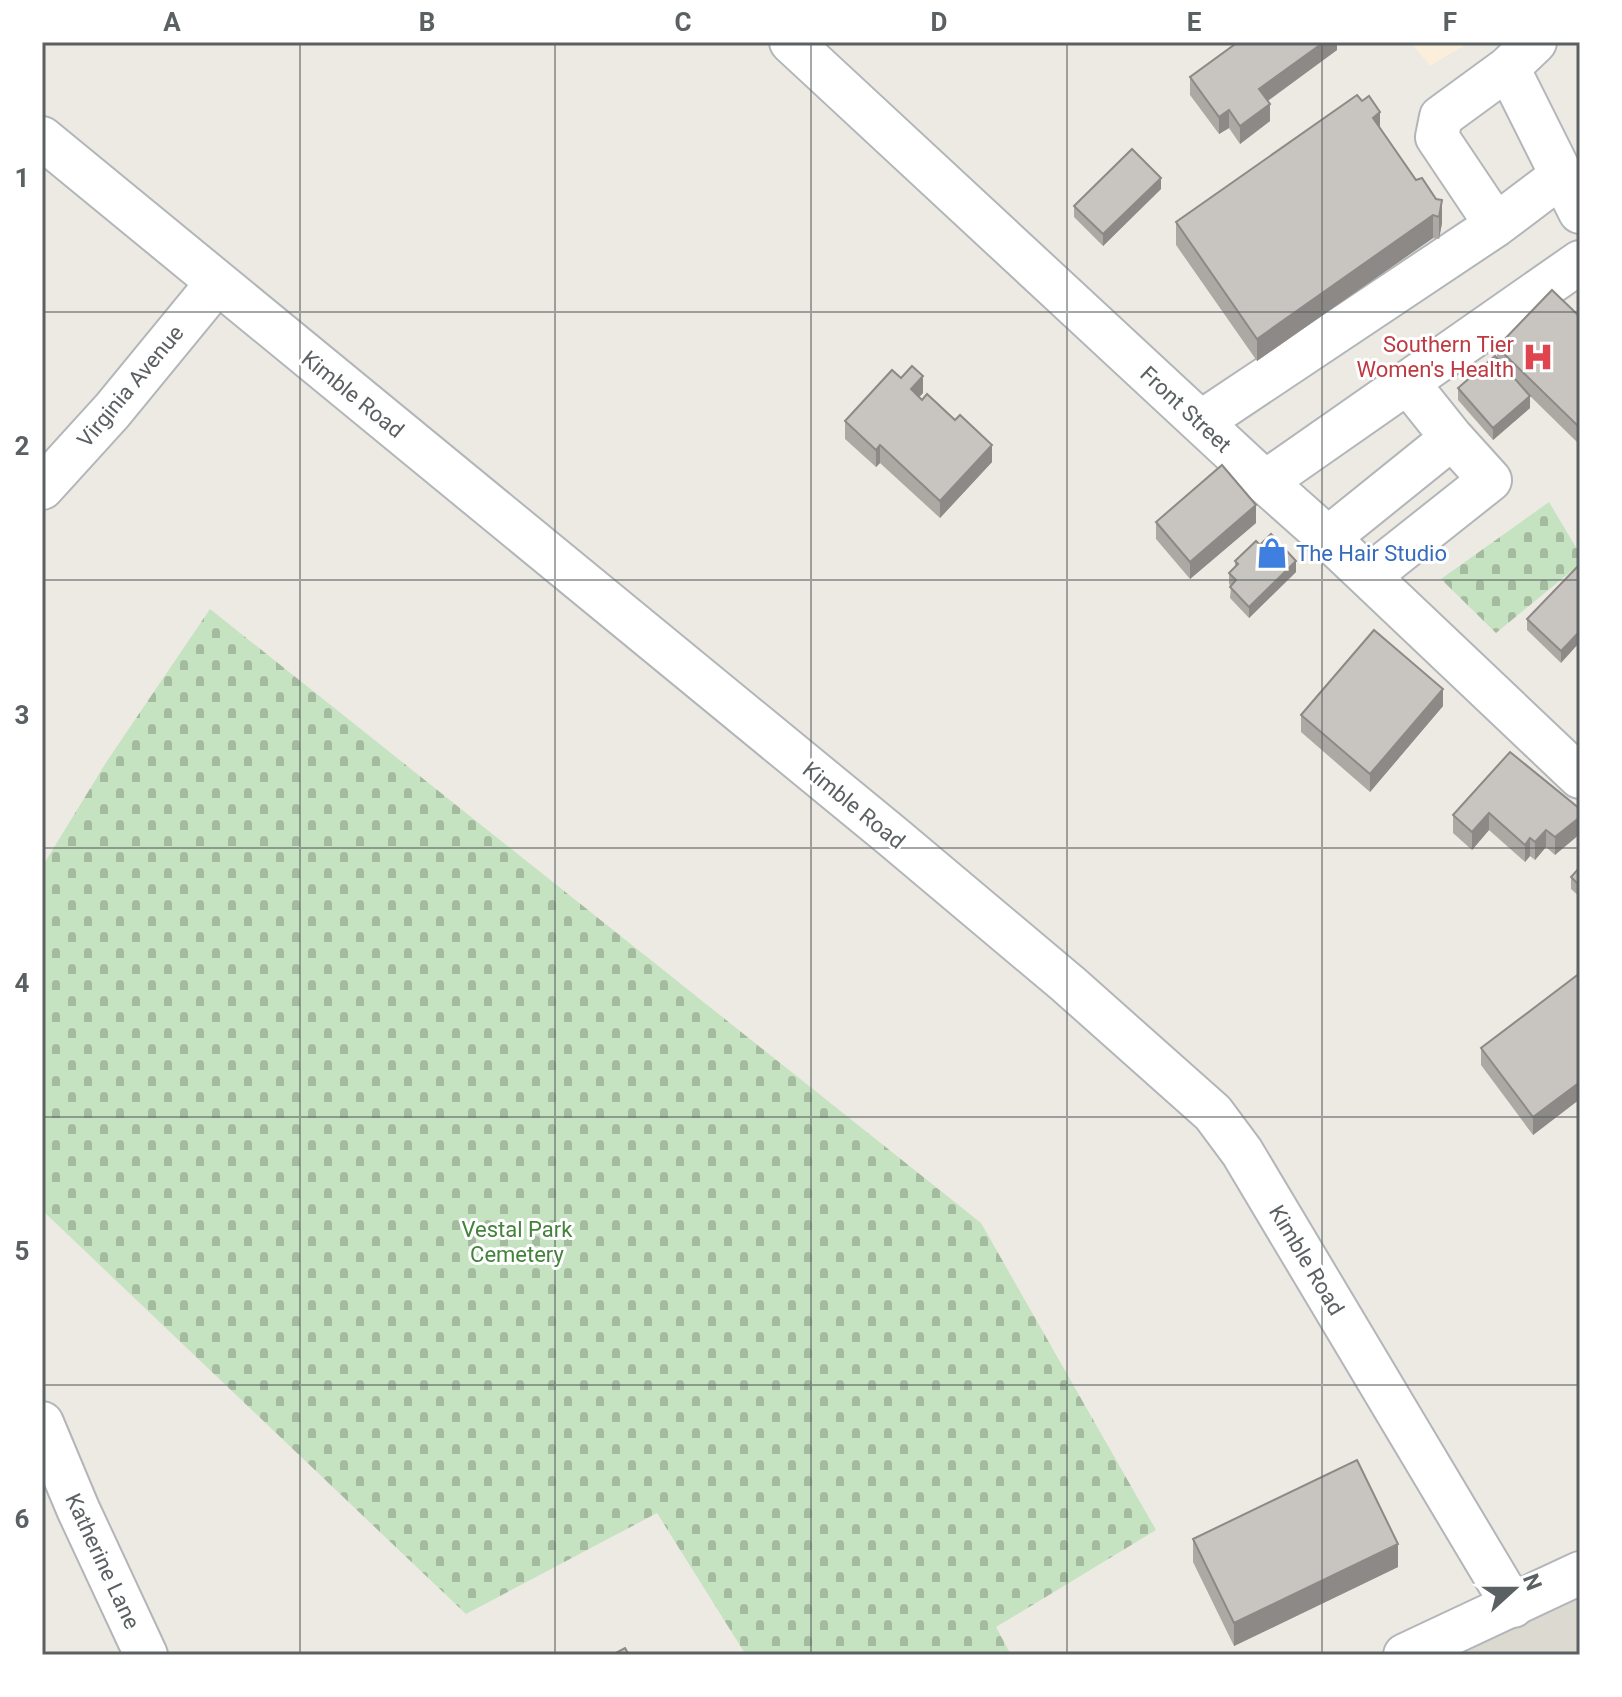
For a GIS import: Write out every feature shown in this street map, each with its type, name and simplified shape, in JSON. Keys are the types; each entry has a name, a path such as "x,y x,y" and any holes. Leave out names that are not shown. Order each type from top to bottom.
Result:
{"street":[{"name":"Front Street","path":"791,42 1369,576 1580,777"},
{"path":"1201,422 1496,225 1571,194 1521,55 1441,117 1437,137 1496,225"},
{"name":"Kimble Road","path":"42,138 892,836 1068,984 1213,1113 1242,1152 1513,1606"},
{"path":"1265,482 1580,262"},
{"name":"Virginia Avenue","path":"42,488 112,411 217,283"},
{"path":"1369,576 1490,480 1408,383"},
{"path":"1328,538 1452,438"},
{"name":"Katherine Lane","path":"42,1423 146,1655"},
{"path":"1407,1655 1580,1573"}],"shaded area":[{"path":"1410,42 1470,42 1430,66"},
{"path":"1580,1572 1580,1655 1405,1655"}],"green space":[{"path":"1549,502 1580,554 1580,564 1496,633 1441,579"},
{"name":"Vestal Park Cemetery","path":"210,609 981,1223 1156,1530 996,1627 1011,1655 746,1655 657,1513 466,1614 42,1210 42,867 107,761"}],"building":[{"path":"1238,42 1324,42 1259,89 1270,104 1240,126 1229,110 1219,117 1190,77"},
{"path":"1357,95 1362,101 1369,96 1380,112 1373,118 1416,180 1422,178 1436,199 1442,200 1439,217 1433,215 1257,339 1176,222"},
{"path":"1132,149 1161,178 1103,234 1074,206"},
{"path":"1552,290 1580,317 1580,428 1497,347"},
{"path":"1495,356 1530,396 1493,428 1458,388"},
{"path":"912,366 923,376 911,389 922,400 927,394 955,420 960,415 992,445 940,501 880,445 876,450 845,421 892,370 901,378"},
{"path":"1222,465 1256,505 1190,562 1156,522"},
{"path":"1271,534 1296,561 1249,607 1230,587 1236,580 1229,573 1238,564 1235,561 1256,541 1260,545"},
{"path":"1580,564 1580,631 1561,651 1527,619"},
{"path":"1374,630 1443,689 1370,774 1301,715"},
{"path":"1510,752 1580,809 1580,817 1555,837 1546,830 1535,842 1530,838 1525,845 1489,813 1472,832 1453,815"},
{"path":"1580,867 1580,886 1571,877"},
{"path":"1580,973 1580,1082 1533,1117 1481,1048"},
{"path":"1357,1460 1398,1544 1234,1623 1193,1539"},
{"path":"625,1648 629,1655 612,1655"}],"place":[{"name":"Southern Tier Women's Health","path":"1538,357"},
{"name":"The Hair Studio","path":"1272,553"}]}
